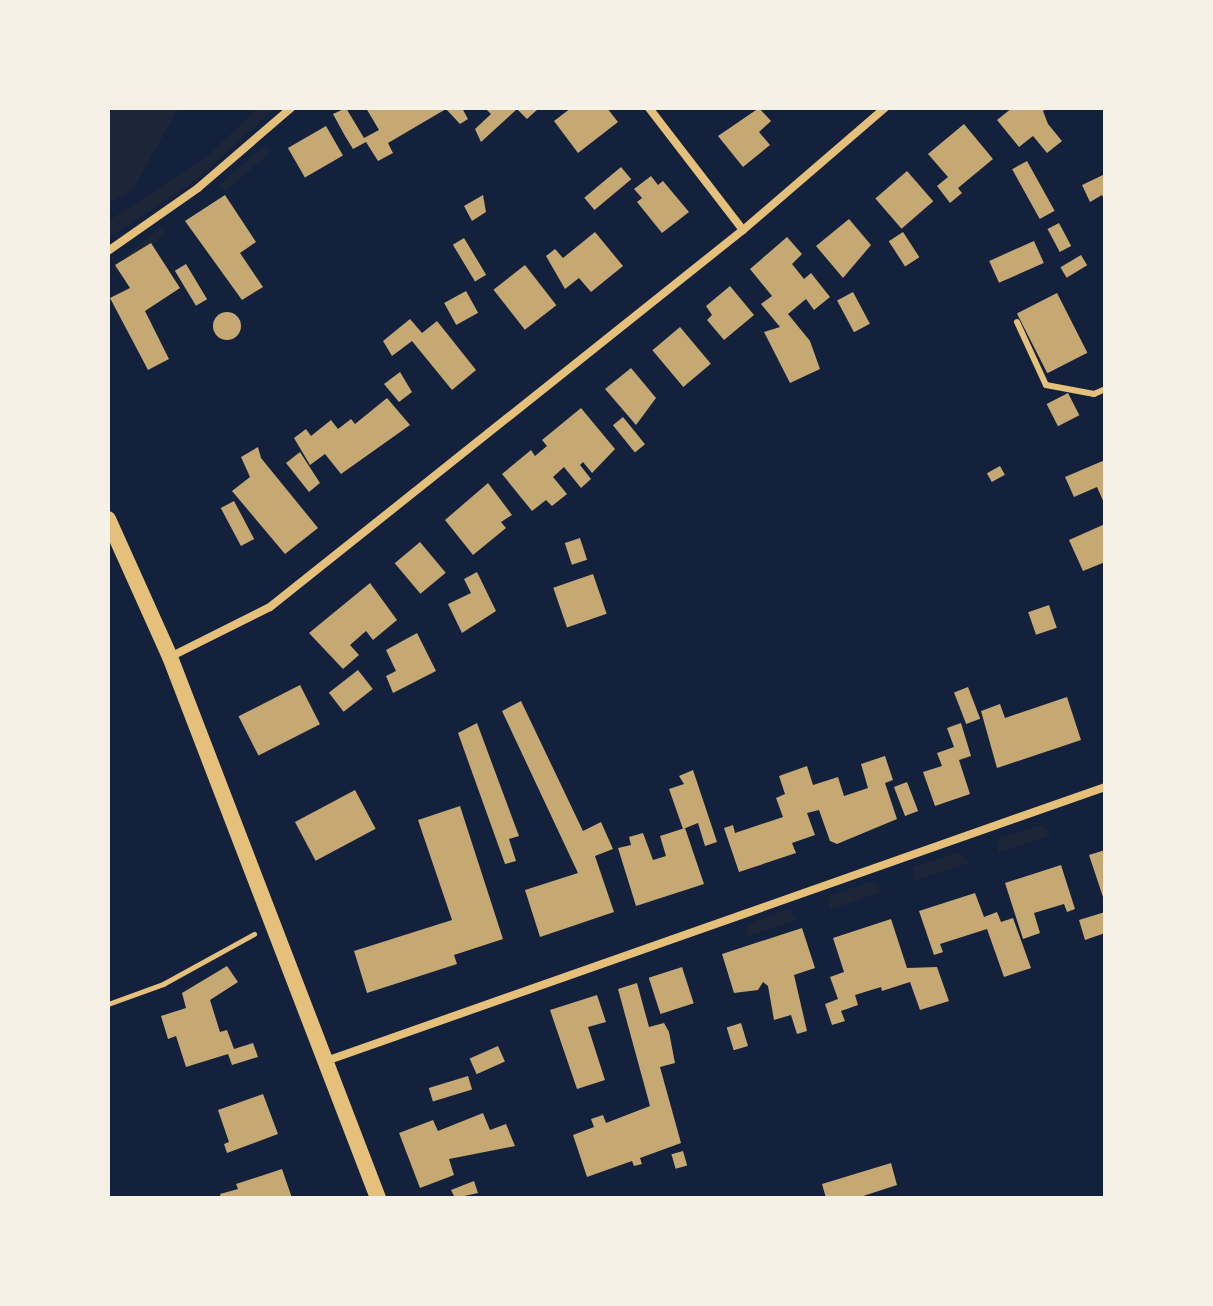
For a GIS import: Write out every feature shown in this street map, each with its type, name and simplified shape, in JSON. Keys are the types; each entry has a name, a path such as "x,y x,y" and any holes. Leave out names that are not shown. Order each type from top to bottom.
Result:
{"main road":[{"path":"108,519 170,657 378,1198"}],"street":[{"path":"108,251 198,188 291,108"},
{"path":"649,108 743,230"},
{"path":"170,657 270,607 743,230 885,108"},
{"path":"326,1061 1105,787"}],"lane":[{"path":"1017,322 1046,385 1094,394 1105,389"}],"path":[{"path":"108,1004 163,984 274,926"}],"shaded area":[{"path":"108,108 178,108 133,190 108,204"},
{"path":"258,108 275,108 195,181 108,238 108,221 205,158"},
{"path":"265,145 271,152 225,192 219,185"},
{"path":"162,226 167,232 118,273 113,267"},
{"path":"1042,825 1051,835 998,853 999,838"},
{"path":"959,852 969,863 914,881 914,867"},
{"path":"873,881 882,892 829,910 830,896"},
{"path":"789,909 797,920 746,937 747,924"}],"building":[{"path":"346,108 364,138 379,130 366,108 462,108 468,119 460,124 446,109 388,143 393,153 378,161 366,142 353,149 345,136 333,114"},
{"path":"485,108 539,108 527,119 517,109 481,142 475,129 491,114"},
{"path":"571,108 607,108 618,122 578,153 554,121"},
{"path":"759,108 771,121 759,132 770,145 743,167 718,136"},
{"path":"1012,108 1047,108 1043,111 1048,124 1062,141 1047,153 1033,136 1019,147 997,120"},
{"path":"964,124 993,159 958,188 962,193 950,203 937,186 948,177 928,154"},
{"path":"326,126 343,155 305,177 288,148"},
{"path":"1027,161 1055,211 1040,219 1012,169"},
{"path":"621,167 631,179 595,210 584,198"},
{"path":"907,171 933,201 902,229 875,199"},
{"path":"1105,174 1105,201 1102,195 1090,202 1082,185"},
{"path":"651,176 658,185 663,181 689,212 662,233 637,202 642,198 634,189"},
{"path":"225,195 256,242 240,253 263,287 242,300 185,221"},
{"path":"483,195 486,212 472,221 464,206"},
{"path":"849,219 871,245 843,278 816,246"},
{"path":"1059,223 1071,246 1060,252 1048,229"},
{"path":"595,232 623,266 591,292 579,278 565,289 546,256 555,249 563,258"},
{"path":"903,232 919,257 905,266 889,241"},
{"path":"787,237 802,254 792,264 804,279 811,273 830,297 814,310 806,299 788,314 810,341 820,369 790,383 764,332 780,327 761,304 772,296 750,269"},
{"path":"464,238 486,275 475,282 453,245"},
{"path":"1034,241 1044,263 999,283 989,261"},
{"path":"151,243 180,288 145,311 169,359 148,370 110,298 130,288 115,265"},
{"path":"1081,255 1087,265 1067,278 1060,267"},
{"path":"186,264 207,299 196,306 175,271"},
{"path":"525,265 556,305 525,330 493,290"},
{"path":"730,286 754,315 724,340 707,320 712,315 706,306"},
{"path":"466,291 478,313 456,325 444,303"},
{"path":"853,292 870,324 854,332 837,300"},
{"path":"1057,293 1087,353 1047,373 1017,313"},
{"path":"227,312 237,316 241,326 237,336 227,340 217,336 213,326 217,316"},
{"path":"410,319 422,333 437,321 476,370 452,390 412,341 392,356 383,341"},
{"path":"680,327 711,364 683,387 652,350"},
{"path":"631,368 656,398 636,425 605,389"},
{"path":"400,372 412,392 399,402 384,384"},
{"path":"1068,393 1079,415 1058,426 1047,404"},
{"path":"387,398 410,425 341,474 325,454 310,465 294,438 306,429 311,436 331,420 338,429 351,419 355,424"},
{"path":"581,408 615,449 592,473 583,462 580,465 591,479 581,488 564,467 553,477 567,494 552,506 546,500 532,511 502,474 531,450 535,456 547,446 542,440"},
{"path":"623,417 645,444 635,452 613,425"},
{"path":"258,447 261,458 318,528 285,554 232,491 250,477 241,457"},
{"path":"300,452 320,483 309,492 286,463"},
{"path":"1105,460 1105,505 1097,487 1074,497 1065,477"},
{"path":"1000,466 1005,475 992,482 987,473"},
{"path":"488,483 512,515 501,522 506,528 473,555 445,520"},
{"path":"234,501 254,539 241,546 221,508"},
{"path":"1105,524 1105,562 1083,571 1069,540"},
{"path":"580,538 587,560 572,565 565,543"},
{"path":"420,542 446,573 420,594 395,563"},
{"path":"477,572 496,611 462,633 448,604 471,593 464,579"},
{"path":"593,574 607,614 567,627 553,588"},
{"path":"370,583 397,620 373,640 366,631 350,645 359,655 343,669 309,633"},
{"path":"1049,605 1057,628 1036,635 1028,612"},
{"path":"417,633 436,671 393,693 386,676 396,671 386,650"},
{"path":"358,670 373,689 344,712 329,693"},
{"path":"300,685 320,724 258,756 239,716"},
{"path":"968,687 980,719 966,724 954,692"},
{"path":"1067,697 1081,740 997,768 981,711 1000,704 1005,718"},
{"path":"521,701 583,831 601,822 613,849 595,856 614,912 540,937 525,890 578,873 502,711"},
{"path":"477,723 519,836 509,839 516,861 505,864 458,733"},
{"path":"961,723 971,756 959,760 970,794 935,806 923,772 942,766 937,753 954,747 947,728"},
{"path":"885,756 893,780 885,783 897,819 837,844 830,841 819,810 807,813 815,835 792,843 796,853 739,872 724,828 733,825 735,833 783,817 776,798 785,794 779,776 807,766 813,785 838,777 844,796 868,788 861,764"},
{"path":"693,770 717,842 705,846 698,823 683,829 669,789 684,784 679,776"},
{"path":"907,782 918,811 905,816 894,787"},
{"path":"355,790 376,829 316,861 295,822"},
{"path":"460,806 503,939 454,955 457,964 367,993 354,951 452,920 418,820"},
{"path":"685,828 704,884 636,906 618,848 631,845 629,837 643,833 653,860 666,856 660,836"},
{"path":"1105,850 1105,900 1104,900 1089,855"},
{"path":"1061,865 1075,909 1067,912 1064,904 1034,913 1040,933 1023,939 1005,883"},
{"path":"975,893 984,917 997,912 1001,922 1013,918 1031,968 1004,977 987,929 940,944 943,952 934,955 919,911"},
{"path":"1105,912 1105,933 1085,940 1079,920"},
{"path":"891,919 907,968 937,967 949,1001 920,1010 910,982 882,991 881,987 855,995 858,1005 841,1011 845,1021 832,1025 825,1004 838,999 830,977 844,972 833,938"},
{"path":"802,928 815,968 794,975 807,1031 797,1034 791,1015 774,1020 768,986 763,982 758,990 734,993 722,954"},
{"path":"227,966 238,982 210,1000 220,1032 227,1030 234,1049 253,1043 258,1057 232,1065 228,1054 186,1067 176,1036 168,1039 161,1016 186,1008 182,993"},
{"path":"682,967 694,1003 660,1014 649,978"},
{"path":"637,983 649,1027 664,1023 669,1032 675,1063 660,1067 681,1143 640,1158 642,1164 634,1166 632,1161 587,1177 573,1135 594,1127 591,1119 603,1115 606,1123 650,1106 618,989"},
{"path":"597,995 606,1022 588,1027 605,1080 577,1089 550,1010"},
{"path":"741,1023 748,1046 734,1050 727,1027"},
{"path":"498,1046 505,1062 477,1074 470,1059"},
{"path":"468,1076 472,1089 433,1101 429,1088"},
{"path":"263,1094 278,1134 227,1153 224,1144 229,1142 218,1110"},
{"path":"483,1113 490,1130 506,1124 515,1146 449,1159 454,1175 420,1188 399,1133 433,1120 438,1131"},
{"path":"683,1151 687,1165 676,1169 671,1154"},
{"path":"891,1163 897,1185 857,1198 826,1198 822,1184"},
{"path":"282,1169 292,1198 221,1198 220,1194 238,1189 236,1184"},
{"path":"474,1181 478,1193 455,1198 451,1190"}]}
